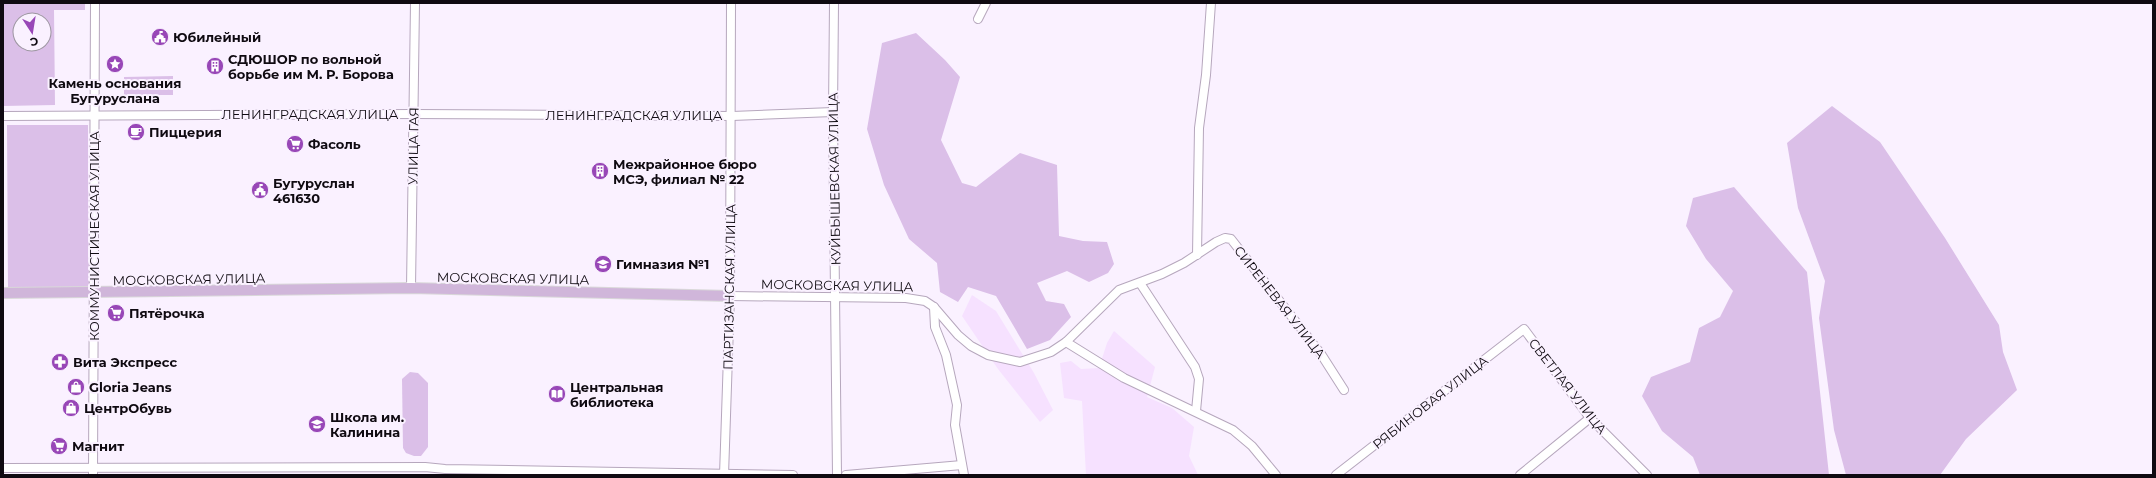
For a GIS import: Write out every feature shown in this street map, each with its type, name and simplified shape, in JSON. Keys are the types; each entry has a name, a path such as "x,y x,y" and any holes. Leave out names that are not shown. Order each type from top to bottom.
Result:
{"main road":[{"name":"МОСКОВСКАЯ УЛИЦА","path":"3,293 411,288 730,296"}],"street":[{"name":"КОММУНИСТИЧЕСКАЯ УЛИЦА","path":"93,472 95,3"},
{"name":"УЛИЦА ГАЯ","path":"411,288 416,3"},
{"name":"ПАРТИЗАНСКАЯ УЛИЦА","path":"724,474 730,296 732,116 731,3"},
{"name":"КУЙБЫШЕВСКАЯ УЛИЦА","path":"834,3 833,112 837,475"},
{"path":"978,19 986,3"},
{"path":"1197,255 1199,128 1206,75 1211,3"},
{"name":"ЛЕНИНГРАДСКАЯ УЛИЦА","path":"3,116 414,114 732,116 833,112"},
{"name":"СИРЕНЕВАЯ УЛИЦА","path":"1118,290 1140,283 1184,263 1225,238 1232,239 1321,354 1344,390"},
{"path":"1140,283 1195,367 1199,379 1196,411"},
{"name":"МОСКОВСКАЯ УЛИЦА","path":"730,296 906,298 925,301 934,308 958,335 988,355 1020,362 1051,352 1066,342 1118,290"},
{"path":"934,308 935,327 946,355 957,405 955,425 964,475"},
{"name":"СВЕТЛАЯ УЛИЦА","path":"1524,329 1590,418 1647,475"},
{"name":"РЯБИНОВАЯ УЛИЦА","path":"1336,475 1524,329"},
{"path":"1066,342 1124,378 1196,411 1233,430 1252,446 1276,475"},
{"path":"1520,475 1590,418"},
{"path":"846,475 962,465"},
{"path":"3,468 93,472 425,467 445,469 792,475"}],"shaded area":[{"path":"3,3 85,3 85,10 54,10 55,105 3,106"},
{"path":"916,33 945,60 960,77 941,140 962,183 976,187 1020,153 1057,165 1059,236 1083,241 1107,242 1114,264 1108,273 1089,282 1067,271 1037,283 1046,301 1064,304 1071,317 1050,340 1027,349 996,296 968,287 958,302 940,292 937,263 909,239 884,185 867,129 882,43"},
{"path":"173,76 173,95 124,95 124,77"},
{"path":"1832,106 1880,142 1945,238 1999,325 2003,352 2017,390 1966,439 1940,475 1846,475 1834,430 1819,318 1825,281 1798,208 1787,143"},
{"path":"7,125 88,125 89,287 8,287"},
{"path":"1734,187 1807,272 1829,475 1700,475 1693,457 1662,431 1642,396 1651,377 1690,362 1699,328 1720,317 1733,291 1706,259 1686,226 1693,198"},
{"path":"972,295 996,311 1034,373 1053,410 1040,422 998,369 962,316"},
{"path":"1114,331 1155,367 1147,397 1172,408 1194,427 1189,456 1198,475 1086,475 1082,401 1064,398 1060,363 1071,361 1081,369 1099,368 1107,343"},
{"path":"410,372 418,373 428,383 428,447 421,456 414,456 406,453 403,448 402,379"}],"place":[{"name":"Юбилейный","path":"160,37"},
{"name":"Камень основания Бугуруслана","path":"115,64"},
{"name":"СДЮШОР по вольной борьбе им М. Р. Борова","path":"215,66"},
{"name":"Пиццерия","path":"136,132"},
{"name":"Фасоль","path":"295,144"},
{"name":"Межрайонное бюро МСЭ, филиал № 22","path":"600,171"},
{"name":"Бугуруслан 461630","path":"260,190"},
{"name":"Гимназия №1","path":"603,264"},
{"name":"Пятёрочка","path":"116,313"},
{"name":"Вита Экспресс","path":"60,362"},
{"name":"Gloria Jeans","path":"76,387"},
{"name":"Центральная библиотека","path":"557,394"},
{"name":"ЦентрОбувь","path":"71,408"},
{"name":"Школа им. Калинина","path":"317,424"},
{"name":"Магнит","path":"59,446"}]}
